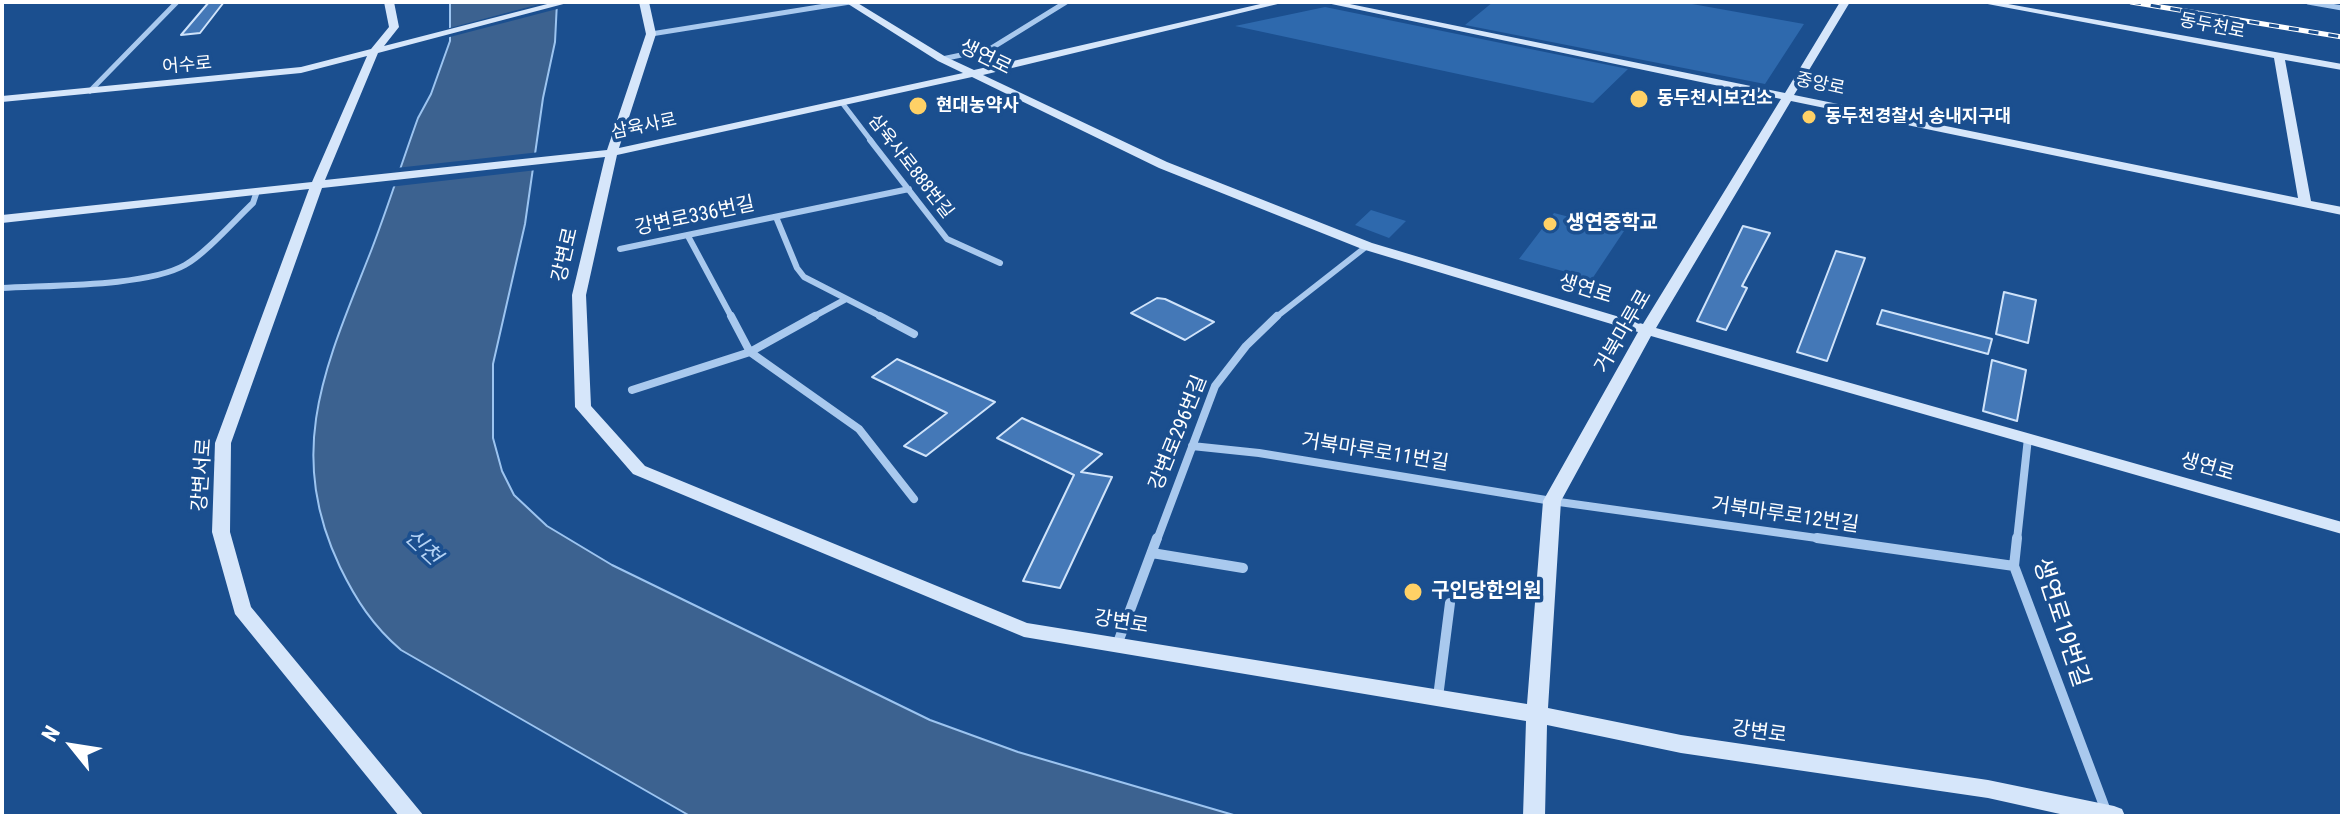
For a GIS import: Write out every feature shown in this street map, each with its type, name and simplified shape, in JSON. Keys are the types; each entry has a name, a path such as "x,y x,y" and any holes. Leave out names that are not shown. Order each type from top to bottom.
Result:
{"street":[{"path":"90,91 177,2"},
{"path":"373,53 394,27 389,2"},
{"name":"어수로","path":"2,99 286,71 373,53 566,2"},
{"path":"644,2 651,34 850,2"},
{"name":"생연로","path":"850,2 942,59 1163,165 1367,246 1647,330 2342,528"},
{"path":"942,59 990,49 1066,2"},
{"name":"삼육사로","path":"2,219 612,153 843,104 1281,2"},
{"name":"중앙로","path":"1327,2 2342,211"},
{"name":"거북마루로","path":"1534,816 1537,714 1552,501 1647,330 1845,2"},
{"name":"동두천로","path":"1982,2 2342,67"},
{"path":"2308,2 2342,8"},
{"name":"강변로","path":"651,34 612,153 579,295 583,407 639,470 1024,630 1537,714 1681,744 1988,789 2110,815"},
{"name":"강변서로","path":"373,53 354,73 317,185 223,443 221,532 242,609 413,816"},
{"path":"2279,56 2305,203"},
{"path":"286,71 354,73"},
{"name":"삼육사로888번길","path":"843,104 947,239 1000,263"},
{"name":"강변로336번길","path":"620,249 909,189"},
{"path":"2,288 127,279 185,265 253,203 257,191"},
{"name":"강변로336번길","path":"776,217 797,268 804,277 914,334"},
{"path":"688,236 750,352 859,429 914,499"},
{"name":"강변로296번길","path":"1117,645 1215,386 1230,362 1319,282 1367,246"},
{"path":"632,390 750,352 846,299"},
{"name":"생연로19번길","path":"2028,438 2014,566 2065,709 2110,815"},
{"name":"거북마루로11번길","path":"1192,446 1288,457 1552,501"},
{"name":"거북마루로12번길","path":"1552,501 2014,566"},
{"path":"1152,553 1243,568"},
{"path":"1438,698 1450,603"}],"shaded area":[{"path":"1493,2 1681,2 1804,24 1765,84 1465,25"},
{"path":"1325,7 1628,69 1593,103 1235,26"},
{"path":"1371,210 1406,221 1389,238 1355,225"},
{"path":"1554,213 1624,231 1592,279 1519,259"}],"water":[{"name":"신천","path":"450,2 557,2 555,42 543,98 525,224 493,364 493,438 502,471 514,495 547,526 612,565 930,720 1018,752 1237,816 690,816 401,650 382,632 346,579 323,524 315,484 314,445 318,407 340,331 418,118 431,94 450,41"}],"pier":[{"path":"547,2 561,2 561,8 446,38 446,29"},
{"path":"540,152 537,170 389,187 396,168"}],"building":[{"path":"209,2 224,2 200,33 181,35"},
{"path":"1743,226 1770,233 1742,286 1747,288 1726,330 1697,321"},
{"path":"1836,251 1865,258 1827,361 1797,352"},
{"path":"2004,292 2036,300 2028,343 1996,334"},
{"path":"1157,298 1214,322 1185,340 1131,313"},
{"path":"1882,310 1992,339 1988,354 1877,324"},
{"path":"897,359 995,402 926,456 904,446 947,413 872,377"},
{"path":"1992,360 2026,370 2017,421 1983,411"},
{"path":"1022,418 1102,454 1081,472 1112,477 1060,588 1023,581 1074,475 997,438"}],"railway":[{"path":"2131,2 2342,37"}],"place":[{"name":"동두천시보건소","path":"1639,99"},
{"name":"현대농약사","path":"918,106"},
{"name":"동두천경찰서 송내지구대","path":"1809,117"},
{"name":"생연중학교","path":"1550,224"},
{"name":"구인당한의원","path":"1413,592"}]}
